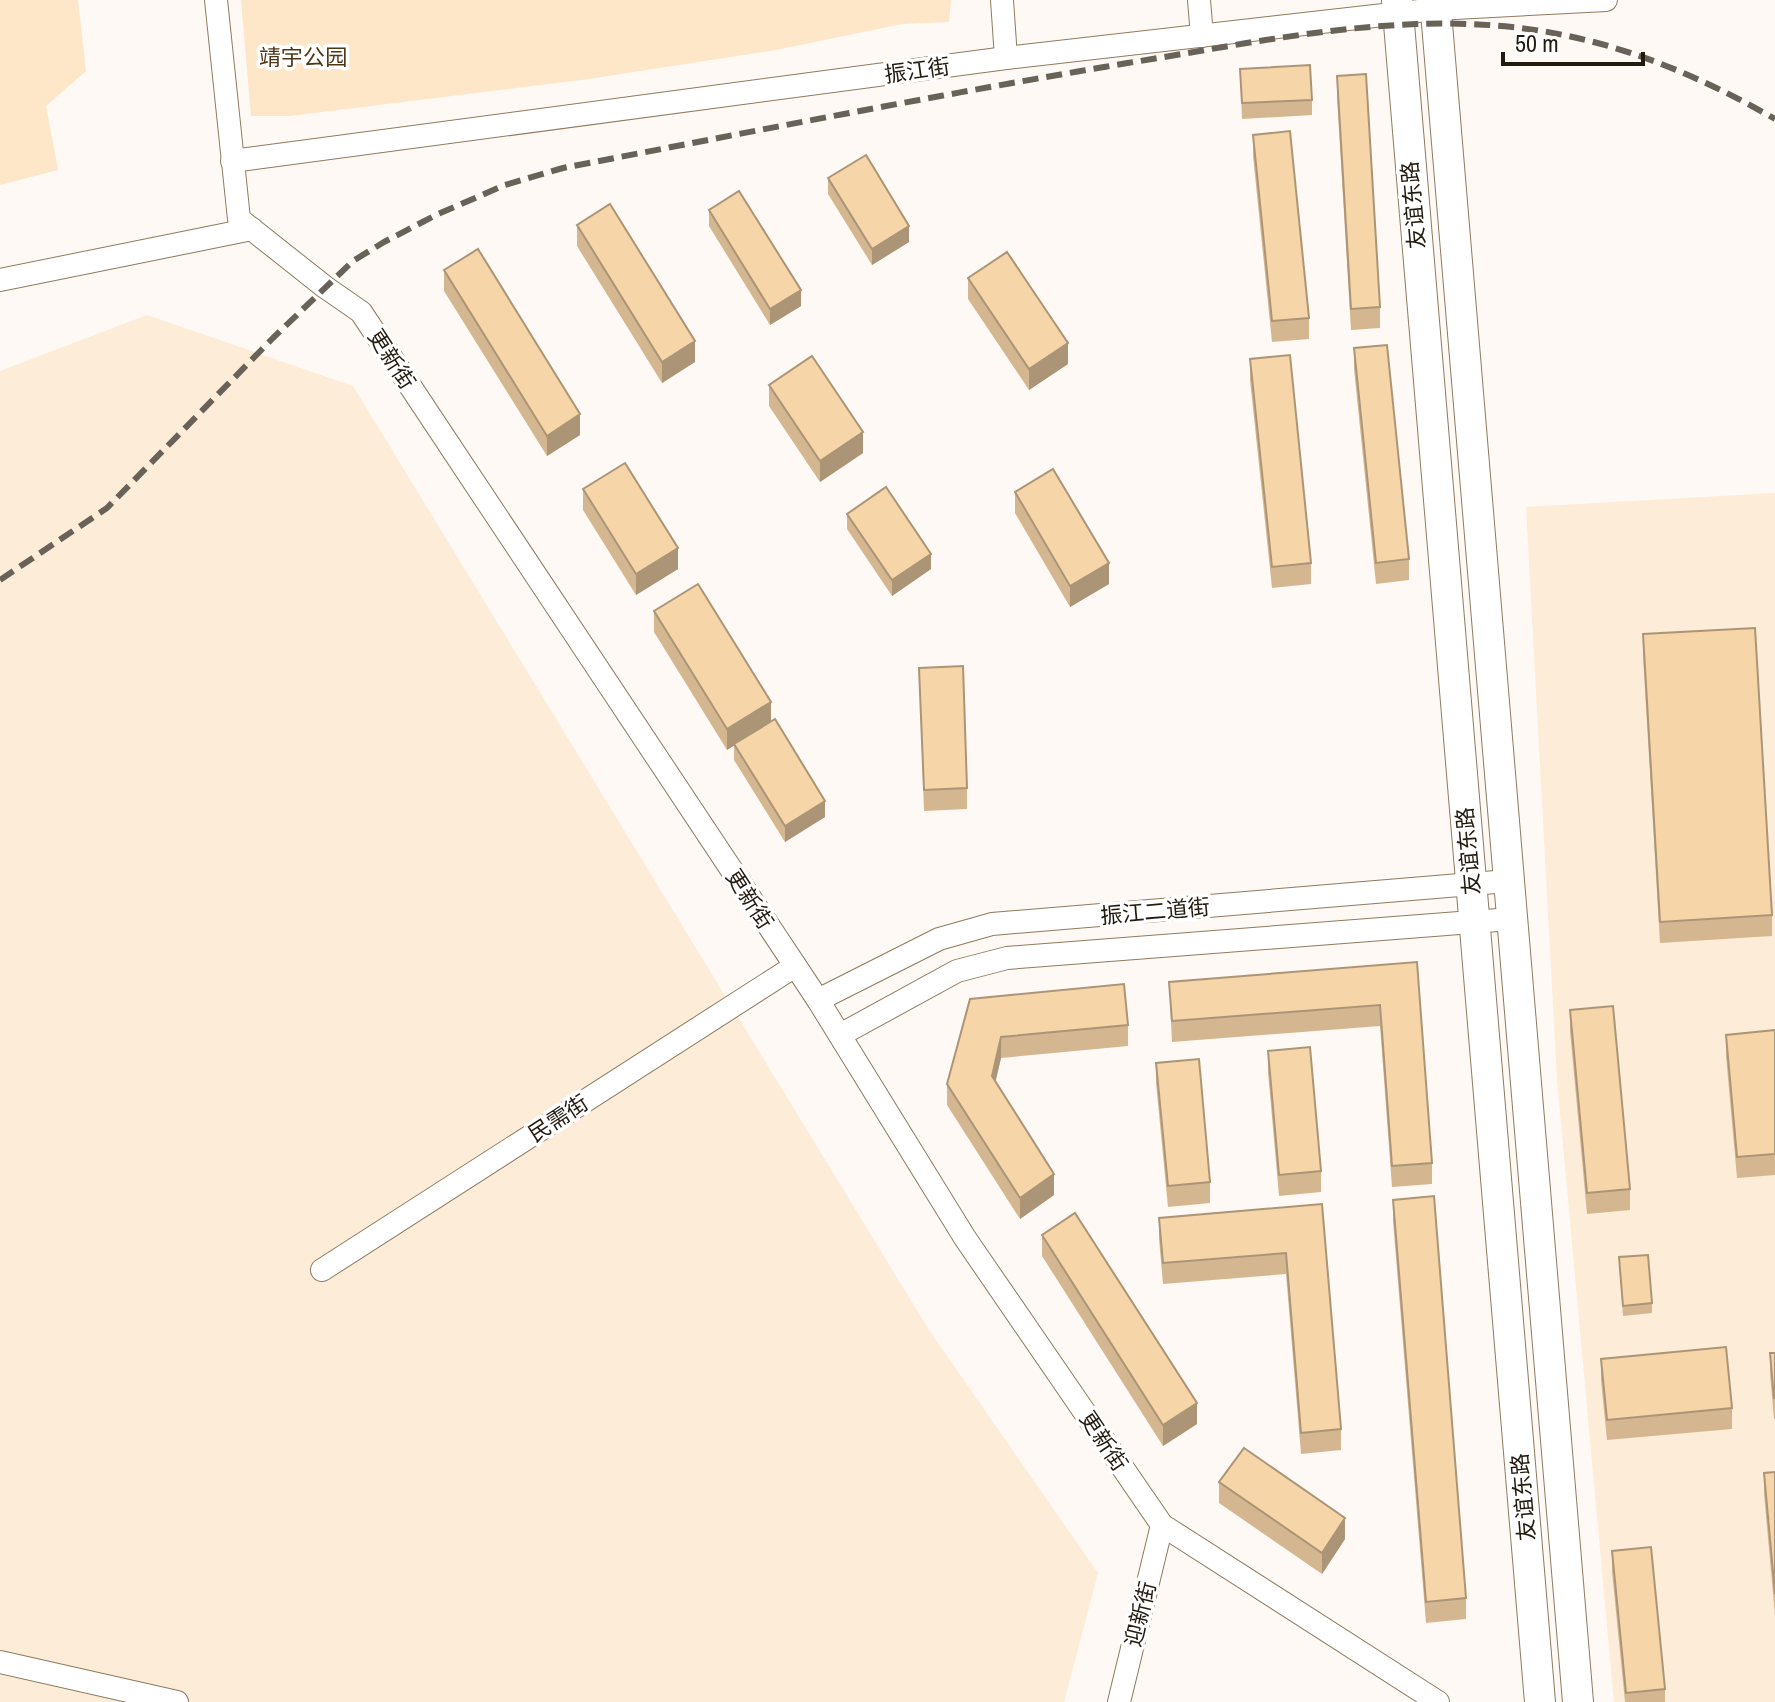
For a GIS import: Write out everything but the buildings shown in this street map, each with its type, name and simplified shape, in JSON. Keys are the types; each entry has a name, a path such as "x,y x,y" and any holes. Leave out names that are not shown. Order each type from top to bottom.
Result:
{"highway":[{"name":"友谊东路","path":"1436,5 1578,1702"},
{"name":"友谊东路","path":"1397,7 1540,1702"}],"street":[{"path":"216,0 232,161 246,224"},
{"path":"1002,0 1006,58"},
{"path":"1199,0 1202,36"},
{"name":"振江街","path":"232,161 1006,58 1202,36 1397,7 1606,0"},
{"path":"0,270 246,224"},
{"path":"0,280 246,224"},
{"name":"更新街","path":"246,224 361,312 818,1000 965,1238 1162,1525 1438,1702"},
{"name":"振江二道街","path":"818,1000 939,939 992,924 1508,881"},
{"name":"振江二道街","path":"840,1035 957,971 1007,958 1511,919"},
{"name":"民需街","path":"322,1270 795,966"},
{"name":"迎新街","path":"1119,1702 1162,1525"},
{"path":"0,1662 177,1702"}],"shaded area":[{"path":"147,315 353,386 929,1330 1098,1573 1064,1702 0,1702 0,371"},
{"path":"1775,493 1775,1702 1614,1702 1557,1079 1526,507"}],"green space":[{"path":"0,0 78,0 86,71 46,106 58,170 0,185"},
{"name":"靖宇公园","path":"241,0 951,0 949,22 902,24 776,50 589,79 290,116 251,116"}],"railway":[{"path":"0,580 107,508 353,261 438,214 505,185 563,168 923,99 1232,45 1325,32 1418,24 1512,27 1582,39 1681,72 1775,119"}]}
